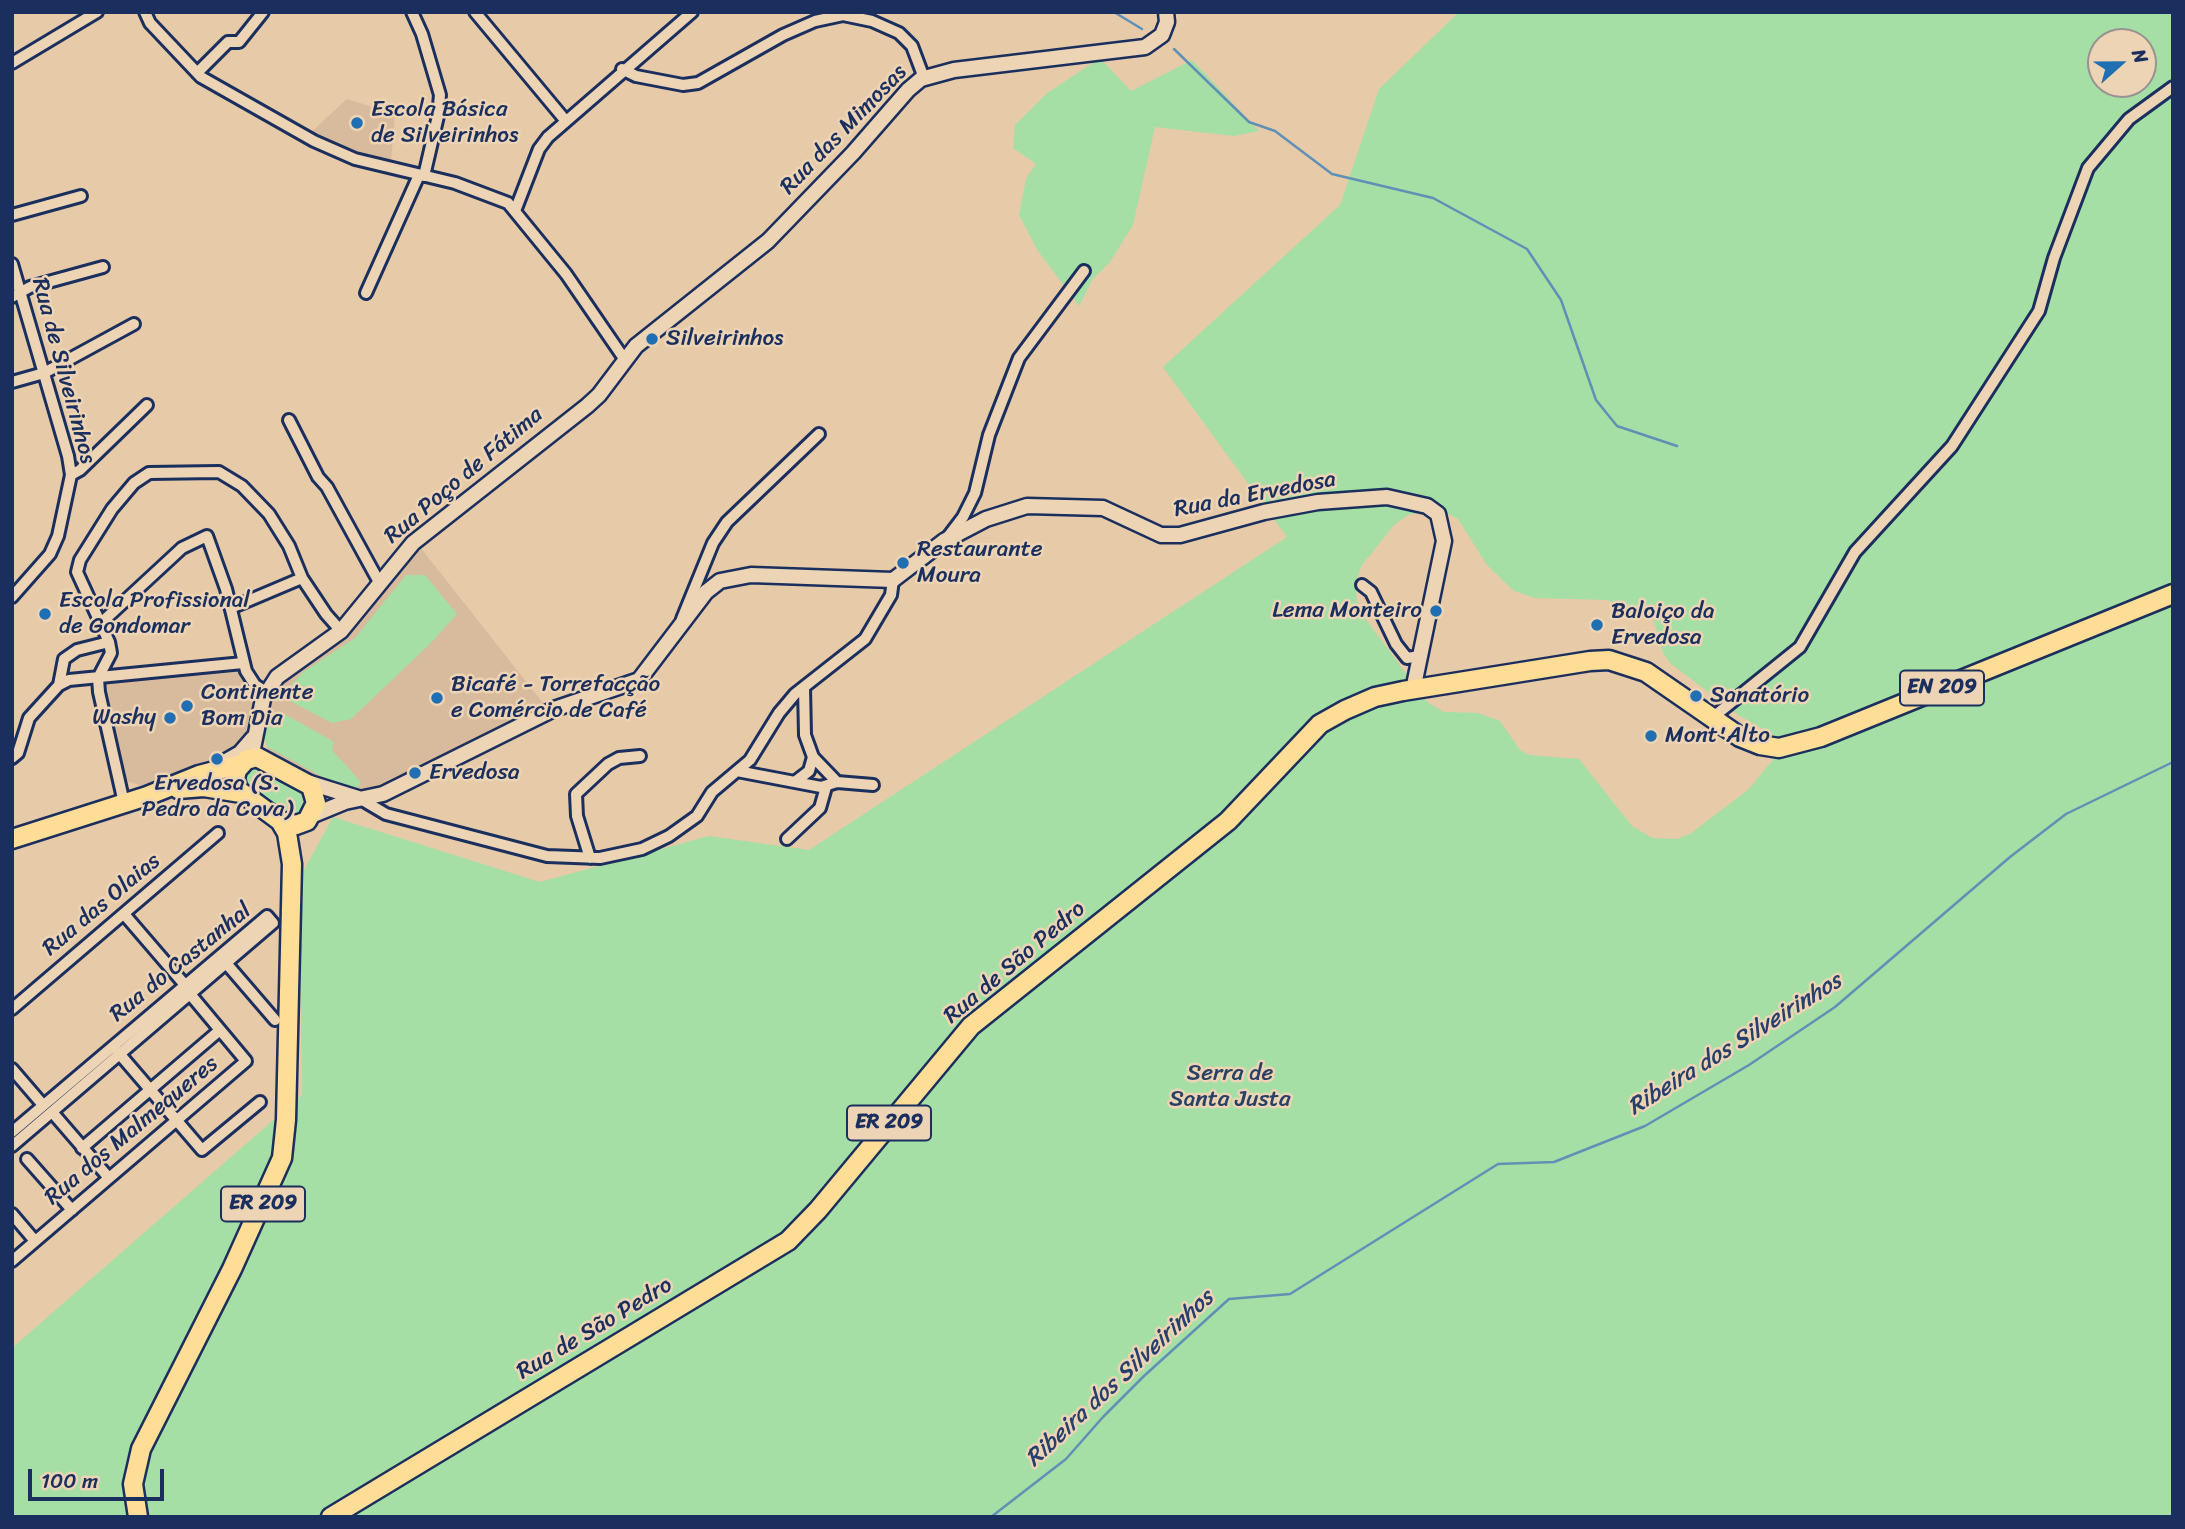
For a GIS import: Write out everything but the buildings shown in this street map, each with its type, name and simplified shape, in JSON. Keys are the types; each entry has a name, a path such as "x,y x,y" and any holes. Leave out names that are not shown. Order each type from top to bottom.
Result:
{"main road":[{"name":"EN 209","path":"1712,718 1740,737 1760,746 1779,748 1799,745 2173,594"},
{"name":"Rua de São Pedro","path":"331,1517 788,1241 818,1210 971,1026 1228,821 1320,724 1375,697 1564,664 1609,660 1646,672 1712,718"},
{"path":"12,839 246,761 263,758 307,782"},
{"path":"241,793 234,779 246,761"},
{"name":"ER 209","path":"292,864 316,798 307,782"},
{"path":"147,796 204,787 241,793 280,821 307,820"},
{"name":"ER 209","path":"138,1517 133,1484 141,1449 271,1189 282,1158 286,1120 292,864 291,849 280,821"}],"street":[{"path":"12,63 97,12"},
{"path":"145,12 150,23 197,73 314,141 355,159 500,198 566,274 625,360"},
{"path":"197,73 228,42 239,42 264,12"},
{"path":"366,293 422,175 438,116 440,95 422,34 412,12"},
{"path":"475,12 565,120"},
{"path":"514,211 540,149 565,120 692,12"},
{"name":"Rua das Mimosas","path":"625,360 636,346 768,241 853,153 908,90 924,78 954,70 1145,47 1162,35 1167,22 1166,12"},
{"path":"622,69 636,76 683,85 698,83 783,35 815,21 842,15 872,21 899,33 912,46 924,78"},
{"path":"1712,718 1800,647 1855,552 1952,446 2039,311 2054,258 2088,168 2129,119 2173,87"},
{"path":"12,215 81,196"},
{"name":"Rua de Silveirinhos","path":"12,264 16,295 44,373 71,475 58,536 50,554 12,597"},
{"path":"16,295 103,267"},
{"path":"944,541 963,517 975,493 989,435 1012,371 1055,307 1084,271"},
{"path":"12,382 44,373 134,324"},
{"name":"Rua Poço de Fátima","path":"246,761 266,692 276,677 341,631 413,543 598,395 625,360"},
{"path":"71,475 80,470 147,405"},
{"path":"289,420 318,477 327,487 379,582"},
{"path":"679,629 708,553 727,522 819,434"},
{"path":"124,803 98,678 109,663 109,642 77,572 80,560 113,509 134,483 149,473 219,472 243,486 269,514 289,546 302,578 341,631"},
{"name":"Rua da Ervedosa","path":"893,580 944,541 986,519 1027,506 1102,508 1161,535 1180,535 1264,512 1318,502 1387,497 1411,500 1437,514 1444,541 1420,656 1419,689"},
{"path":"101,623 182,548 207,536 231,608 243,663 255,685 266,692"},
{"path":"307,782 359,798 386,814 495,845 547,856 620,856 669,836 697,816 712,792 750,761 779,713 804,687 865,639 891,595 893,580 751,575 720,581 706,593 639,680 554,709 383,794 359,798 307,820"},
{"path":"231,608 302,578"},
{"path":"1362,585 1371,592 1396,644 1407,658 1420,656"},
{"path":"59,685 64,659 76,650 109,642"},
{"path":"12,758 18,753 29,718 59,685 69,680 243,663"},
{"path":"804,687 805,735 813,757 837,782"},
{"path":"257,722 260,742 276,766"},
{"path":"199,775 240,753 253,738"},
{"path":"590,858 576,809 576,794 608,764 619,758 640,756"},
{"path":"796,781 809,771 813,757"},
{"path":"737,771 826,787 837,782 873,785"},
{"path":"787,839 820,808 826,787"},
{"name":"Rua das Olaias","path":"12,1009 218,833"},
{"path":"82,1148 220,1030 124,914"},
{"name":"Rua do Castanhal","path":"12,1146 48,1109 188,990 267,916 273,923 226,963 188,990"},
{"path":"226,963 275,1020"},
{"name":"Rua dos Malmequeres","path":"12,1261 246,1061 220,1030"},
{"path":"117,1050 202,1150 260,1102"},
{"path":"12,1069 108,1178"},
{"name":"Rua do Castanhal","path":"12,1132 48,1109"},
{"path":"27,1159 72,1210"},
{"path":"12,1214 35,1241"}],"shaded area":[{"name":"Escola Básica de Silveirinhos","path":"347,99 395,114 391,162 349,150 310,133"},
{"path":"420,547 543,703 440,761 376,791 346,790 268,752 263,721 285,676 345,633"},
{"path":"239,669 252,701 251,724 241,744 204,765 145,787 127,781 118,758 106,697 107,682"}],"green space":[{"name":"Serra de Santa Justa","path":"1459,12 2173,12 2173,1517 12,1517 12,1348 302,1095 299,879 333,817 540,882 709,836 809,850 1287,537 1163,367 1340,205 1379,89","holes":["1438,509 1458,519 1487,565 1514,591 1535,598 1607,600 1647,614 1654,621 1663,653 1670,663 1740,716 1779,738 1780,747 1775,757 1749,789 1690,834 1677,839 1652,838 1632,826 1579,759 1530,755 1520,750 1500,721 1478,713 1444,712 1427,702 1365,618 1357,601 1356,581 1362,565 1394,525 1408,515"]},
{"path":"1100,58 1131,91 1192,60 1259,131 1234,136 1155,127 1133,225 1110,262 1093,279 1079,306 1038,251 1019,215 1026,179 1036,164 1013,148 1015,125 1046,94"},
{"path":"406,575 425,575 457,614 431,643 351,719 332,723 288,700 287,690 303,672 355,638"},
{"path":"281,712 334,742 332,750 361,782 356,790 325,778 267,747 263,734 268,718"},
{"path":"251,769 260,769 301,790 306,799 305,808 301,812 290,814 248,786 245,776"}],"waterway":[{"path":"1114,12 1142,29"},
{"path":"1174,49 1249,122 1275,131 1332,174 1433,198 1527,249 1561,300 1596,400 1617,426 1677,446"},
{"name":"Ribeira dos Silveirinhos","path":"991,1517 1066,1459 1144,1376 1229,1299 1290,1294 1498,1164 1554,1162 1645,1126 1749,1065 1835,1007 2010,857 2066,814 2173,762"}],"place":[{"name":"Escola Básica de Silveirinhos","path":"357,123"},
{"name":"Silveirinhos","path":"652,339"},
{"name":"Restaurante Moura","path":"903,563"},
{"name":"Lema Monteiro","path":"1436,611"},
{"name":"Escola Profissional de Gondomar","path":"45,614"},
{"name":"Baloiço da Ervedosa","path":"1597,625"},
{"name":"Sanatório","path":"1696,696"},
{"name":"Bicafé - Torrefacção e Comércio de Café","path":"437,698"},
{"name":"Continente Bom Dia","path":"187,706"},
{"name":"Washy","path":"170,718"},
{"name":"Mont'Alto","path":"1651,736"},
{"name":"Ervedosa (S. Pedro da Cova)","path":"217,759"},
{"name":"Ervedosa","path":"415,773"}]}
